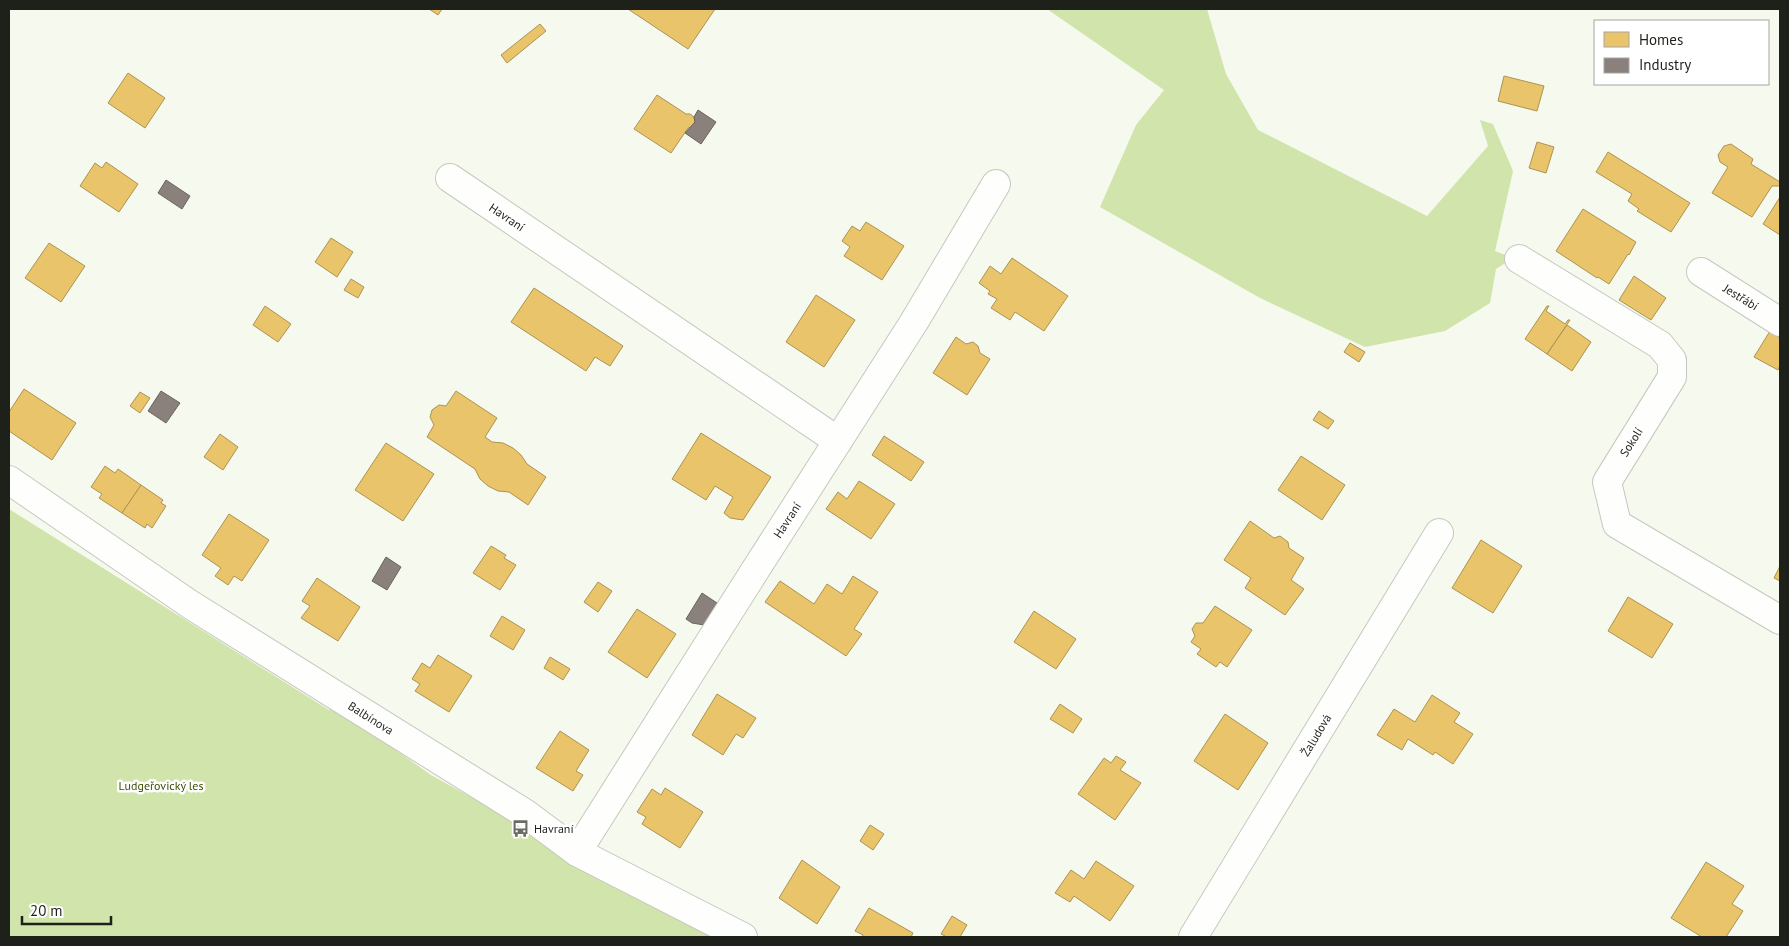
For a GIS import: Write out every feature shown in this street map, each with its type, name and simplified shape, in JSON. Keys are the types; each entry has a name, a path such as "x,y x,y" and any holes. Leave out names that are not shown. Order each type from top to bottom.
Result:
{"street":[{"name":"Havraní","path":"450,178 838,441"},
{"name":"Havraní","path":"576,852 914,322 996,184"},
{"name":"Sokolí","path":"1519,259 1660,345 1672,360 1672,377 1606,482 1617,524 1780,620"},
{"name":"Jestřábí","path":"1701,272 1780,322"},
{"name":"Balbínova","path":"9,480 190,605 526,814 576,852 744,937"},
{"name":"Žaludová","path":"1193,937 1439,533"}],"green space":[{"path":"1047,9 1207,9 1226,74 1258,130 1427,216 1488,146 1480,120 1493,124 1513,171 1495,251 1513,258 1496,269 1490,303 1445,331 1365,347 1260,298 1100,207 1136,125 1164,90"},
{"name":"Ludgeřovický les","path":"9,509 329,710 334,706 431,775 723,937 9,937"}],"building: Homes":[{"path":"429,9 442,9 438,15"},
{"path":"628,9 715,9 688,49"},
{"path":"540,24 546,31 507,63 501,55"},
{"path":"128,73 165,98 145,128 108,103"},
{"path":"1504,76 1544,86 1537,111 1498,101"},
{"path":"657,95 686,114 694,117 695,122 692,127 688,128 671,153 634,129"},
{"path":"1537,142 1554,147 1546,173 1529,168"},
{"path":"1731,144 1753,159 1751,164 1780,182 1780,186 1772,186 1752,217 1712,193 1728,167 1720,162 1718,155 1724,146"},
{"path":"1608,152 1690,203 1671,232 1637,211 1639,209 1628,201 1632,194 1596,172"},
{"path":"106,162 138,184 119,212 80,186 95,163 102,168"},
{"path":"1780,197 1780,235 1763,224"},
{"path":"1583,209 1636,242 1609,284 1556,251"},
{"path":"866,222 904,246 882,280 844,256 850,247 842,241 852,226 860,231"},
{"path":"331,238 353,252 337,277 315,262"},
{"path":"49,243 85,266 61,302 25,278"},
{"path":"1012,258 1068,296 1044,331 1015,312 1010,320 991,308 997,299 988,294 990,291 979,283 990,266 1001,274"},
{"path":"1634,276 1666,298 1651,320 1619,300"},
{"path":"351,279 364,287 358,298 344,290"},
{"path":"534,288 623,346 610,366 595,357 586,371 511,322"},
{"path":"816,295 855,320 824,367 786,342"},
{"path":"265,306 291,324 278,342 253,325"},
{"path":"1547,306 1549,306 1546,311 1565,324 1570,320 1547,354 1525,339"},
{"path":"1567,325 1591,342 1572,371 1547,354"},
{"path":"1770,331 1780,338 1780,365 1778,370 1754,357"},
{"path":"956,337 966,344 973,342 978,346 980,353 990,359 967,395 933,373"},
{"path":"1350,343 1365,352 1359,362 1344,352"},
{"path":"24,389 76,423 52,460 9,431 9,412"},
{"path":"456,391 497,418 485,437 492,442 503,443 513,448 527,464 546,477 528,505 509,492 498,491 488,486 480,479 475,469 427,437 434,425 430,417 432,410 439,405 446,406"},
{"path":"140,392 150,398 140,413 130,406"},
{"path":"1319,411 1334,421 1328,429 1313,420"},
{"path":"701,433 771,477 743,520 730,518 724,513 733,497 715,486 706,500 672,479"},
{"path":"220,434 238,447 223,470 204,457"},
{"path":"884,436 924,462 911,481 872,455"},
{"path":"386,443 434,474 403,521 355,490"},
{"path":"1301,456 1345,485 1322,520 1278,490"},
{"path":"105,466 115,473 118,469 141,485 122,513 99,498 102,494 91,487"},
{"path":"859,481 895,504 871,539 826,509 838,492 847,499"},
{"path":"141,485 163,500 161,503 166,506 152,528 147,524 145,528 122,513"},
{"path":"229,514 269,540 242,581 234,576 228,585 215,576 221,568 202,555"},
{"path":"1250,521 1274,538 1280,536 1288,542 1289,548 1304,558 1291,580 1304,589 1285,615 1245,588 1251,578 1224,560"},
{"path":"1481,540 1522,566 1493,613 1452,588"},
{"path":"491,546 506,555 504,558 516,565 500,590 473,573"},
{"path":"1780,566 1780,581 1774,578"},
{"path":"853,576 878,592 854,629 862,634 846,656 765,602 780,581 814,604 827,584 842,594"},
{"path":"317,578 360,607 338,641 301,618 310,606 302,601"},
{"path":"598,582 612,591 598,612 584,602"},
{"path":"1628,597 1673,624 1652,658 1608,631"},
{"path":"1215,606 1252,630 1227,667 1220,662 1216,667 1197,654 1201,649 1191,642 1195,636 1192,629 1196,623 1203,623"},
{"path":"637,609 676,634 647,678 608,652"},
{"path":"1034,611 1076,639 1056,669 1014,642"},
{"path":"502,616 525,630 513,650 490,636"},
{"path":"438,655 472,676 449,712 415,691 420,684 412,679 422,663 430,668"},
{"path":"550,657 570,669 563,680 544,668"},
{"path":"717,694 756,718 743,738 736,734 723,755 692,735"},
{"path":"1432,695 1460,713 1454,722 1473,734 1453,764 1435,752 1433,755 1408,739 1402,750 1377,735 1394,709 1415,722"},
{"path":"1060,704 1082,719 1073,733 1050,719"},
{"path":"1225,714 1268,743 1238,790 1194,761"},
{"path":"560,731 589,750 576,771 583,775 573,791 536,768"},
{"path":"1116,756 1126,762 1120,770 1141,783 1115,820 1078,794 1104,758 1111,763"},
{"path":"665,788 703,812 680,848 642,824 646,817 637,812 652,789 661,795"},
{"path":"870,825 884,834 873,850 860,841"},
{"path":"802,860 840,887 817,924 779,898"},
{"path":"1096,861 1134,886 1110,921 1074,896 1070,902 1055,893 1071,870 1084,879"},
{"path":"1706,862 1744,886 1732,904 1743,911 1726,937 1702,937 1671,918"},
{"path":"869,908 913,933 911,937 862,937 863,935 855,931"},
{"path":"952,916 967,925 960,937 947,937 941,934"}],"building: Industry":[{"path":"698,110 716,122 701,144 685,133 695,122 694,117"},
{"path":"166,180 190,196 182,209 158,193"},
{"path":"161,391 180,403 166,423 148,411"},
{"path":"386,557 401,567 387,590 372,581"},
{"path":"702,593 717,603 704,625 692,623 686,619"}],"place":[{"name":"Havraní","path":"520,828"}]}
